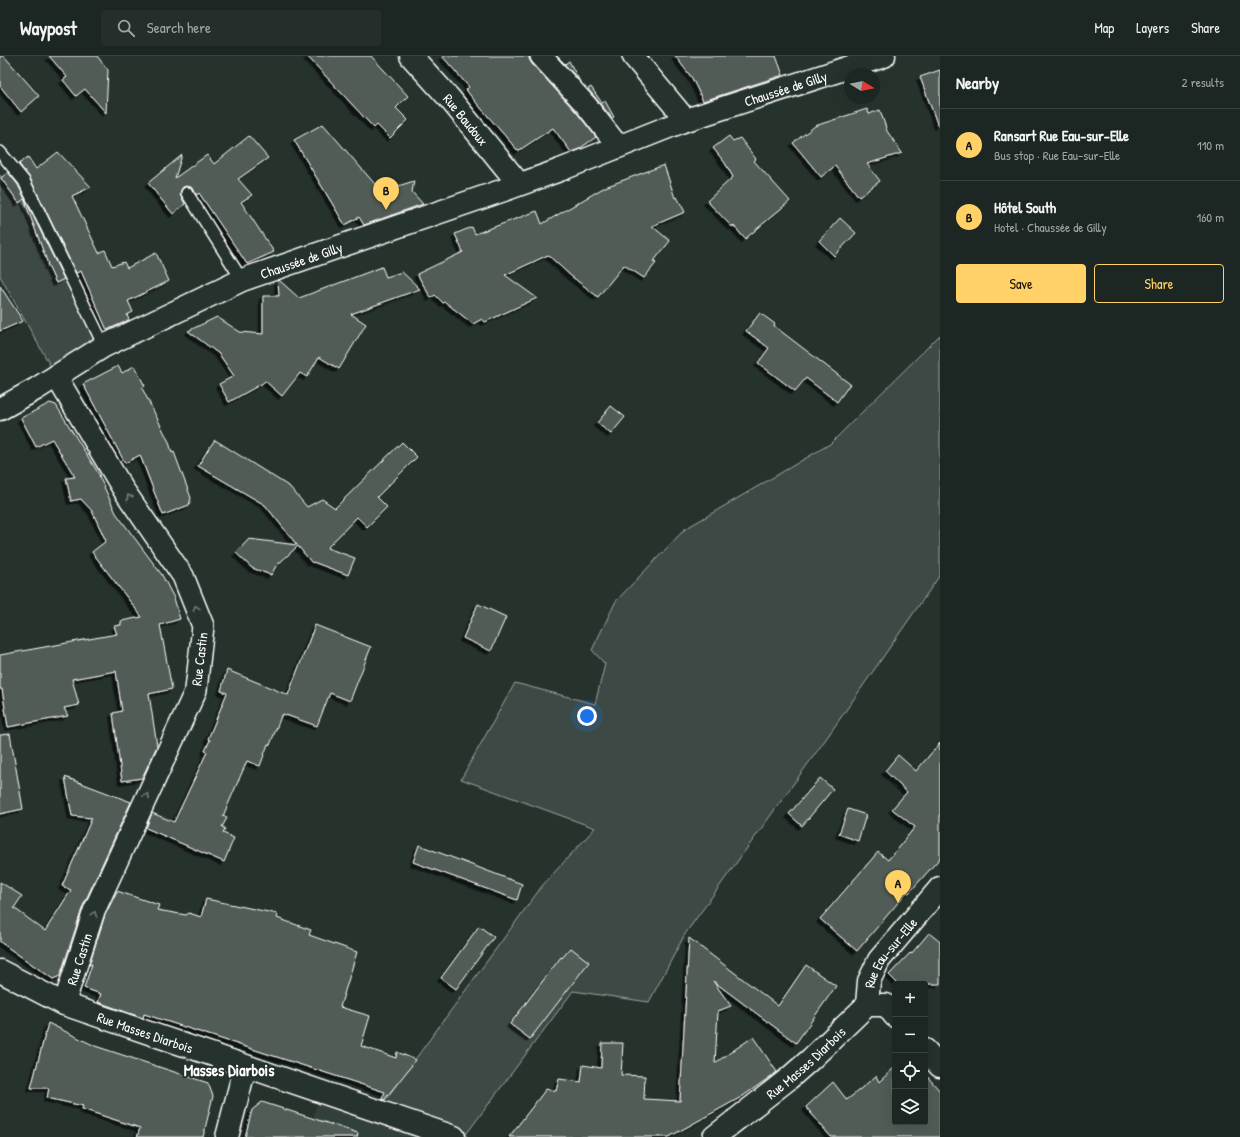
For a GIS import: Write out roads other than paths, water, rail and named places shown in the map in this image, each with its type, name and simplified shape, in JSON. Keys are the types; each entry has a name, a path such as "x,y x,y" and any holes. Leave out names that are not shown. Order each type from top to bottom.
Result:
{"street":[{"name":"Rue Baudoux","path":"411,56 450,99 519,184"},
{"path":"541,56 586,105 618,146"},
{"path":"633,56 686,120"},
{"name":"Chaussée de Gilly","path":"0,409 104,346 242,280 560,170 686,120 884,56"},
{"name":"Rue Castin","path":"56,376 123,489 183,576 203,626 196,690 94,912 64,1004"},
{"name":"Rue Eau-sur-Elle","path":"867,1005 869,981 879,960 940,888"},
{"name":"Rue Masses Diarbois","path":"0,971 64,1004 454,1137"},
{"path":"867,1005 886,1004 892,1012"},
{"name":"Rue Masses Diarbois","path":"714,1137 787,1080 867,1005"},
{"path":"928,1053 940,1066"},
{"path":"227,1137 245,1066"}],"lane":[{"path":"0,152 24,181 104,346"},
{"path":"187,193 242,280"}],"place":[{"name":"Hôtel South","path":"386,210"},
{"name":"Ransart Rue Eau-sur-Elle","path":"898,903"}],"district":[{"name":"Masses Diarbois","path":"229,1070"}]}
